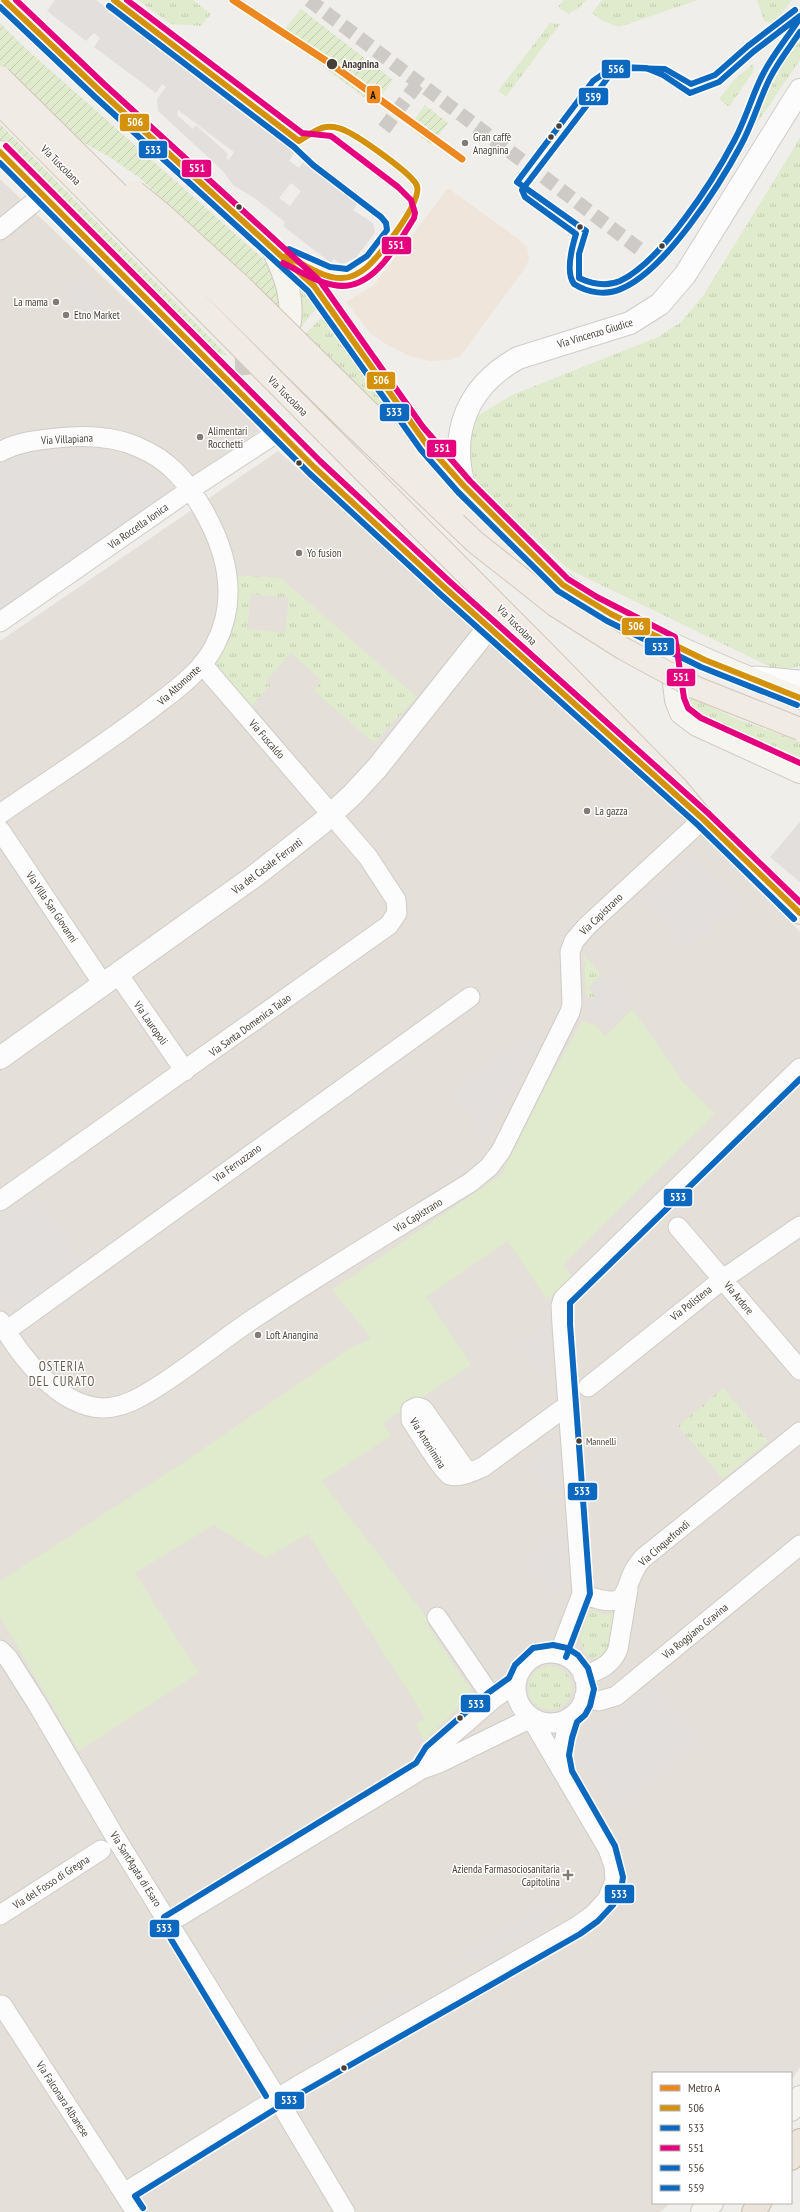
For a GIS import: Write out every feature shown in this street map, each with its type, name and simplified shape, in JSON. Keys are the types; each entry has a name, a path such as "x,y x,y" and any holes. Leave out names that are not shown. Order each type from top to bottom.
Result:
{"highway":[{"path":"792,2159 800,2140"},
{"path":"792,2160 800,2149"},
{"path":"753,2212 759,2204"}],"main road":[{"path":"4,0 98,90 296,269 320,294 463,495"},
{"name":"Via Tuscolana","path":"0,76 92,165 374,446 475,542 511,571 590,628 675,678 738,706 800,729"},
{"name":"Via Tuscolana","path":"0,104 649,759 703,819"},
{"name":"Via Tuscolana","path":"0,152 210,360 278,432 421,566 703,819"},
{"path":"92,165 129,188 184,233 463,495 509,546 564,585 611,614 738,673 800,698"},
{"path":"274,250 289,290 291,305 290,322"},
{"path":"210,360 235,365"},
{"path":"670,642 676,700 678,709 684,717 711,732 800,772"},
{"path":"703,819 800,913"},
{"path":"792,2109 800,2097"},
{"path":"702,2212 711,2204"}],"street":[{"name":"Via Vincenzo Giudice","path":"463,495 459,469 458,440 461,426 469,407 487,382 501,368 518,358 630,323 660,304 685,275 800,90"},
{"path":"0,230 44,194"},
{"name":"Via Roccella Ionica","path":"0,622 191,489 278,432"},
{"name":"Via Villapiana","path":"0,452 14,445 46,439 87,436 111,439 140,447 160,459 171,467 191,489"},
{"name":"Via Altomonte","path":"0,814 141,717 184,682 202,664 215,647 224,620 228,583 226,567 220,541 191,489"},
{"name":"Via del Casale Ferranti","path":"0,1058 256,875 333,814 377,768 489,627"},
{"name":"Via Fuscaldo","path":"202,664 333,814"},
{"path":"738,673 800,680"},
{"name":"Via Santa Domenica Talao","path":"0,1201 389,925 395,917 397,904 388,886 368,857 333,814"},
{"name":"Via Capistrano","path":"3,1326 34,1369 65,1394 78,1402 103,1408 124,1404 148,1393 263,1312 476,1178 489,1167 501,1151 570,1012 572,1004 570,952 572,944 587,926 703,819"},
{"name":"Via Villa San Giovanni","path":"0,830 110,979"},
{"name":"Via Lauropoli","path":"110,979 185,1071"},
{"name":"Via Ferruzzano","path":"3,1326 470,996"},
{"path":"552,1654 582,1594 561,1310 566,1296 800,1068"},
{"name":"Via Polistena","path":"588,1387 723,1279 800,1226"},
{"name":"Via Ardore","path":"678,1227 800,1370"},
{"path":"468,1473 483,1467 568,1405"},
{"name":"Via Cinquefrondi","path":"583,1676 605,1666 614,1658 618,1649 628,1590 634,1572 643,1558 800,1432"},
{"name":"Via Roggiano Gravina","path":"584,1698 599,1701 616,1696 800,1545"},
{"path":"582,1594 607,1602 621,1598 628,1590"},
{"path":"437,1618 493,1699"},
{"name":"Via Sant'Agata di Esaro","path":"0,1650 8,1658 36,1702 117,1840 170,1922 345,2212"},
{"path":"124,2193 277,2098 581,1923 593,1915 607,1900 615,1881 614,1866 608,1849 532,1718 517,1700 515,1693 516,1683 525,1665 538,1655 552,1654 572,1661 583,1676 586,1688 584,1698 579,1710 570,1717 550,1723 532,1718 439,1763 422,1769 170,1922"},
{"path":"422,1769 432,1752 493,1699 516,1683"},
{"path":"564,1774 561,1755 570,1717"},
{"name":"Via del Fosso di Gregna","path":"0,1915 101,1850"},
{"name":"Via Falconara Albanese","path":"2,2005 136,2212"}],"shaded area":[{"path":"55,0 96,0 105,7 106,10 180,65 183,65 198,77 199,80 295,152 289,161 299,168 305,160 360,200 353,210 373,223 375,232 356,257 341,264 334,259 331,263 283,226 285,222 253,197 234,186 221,169 158,111 157,99 166,87 162,84 156,93 94,47 100,38 94,33 86,41 47,11","holes":["178,110 234,152 229,160 226,158 228,154 196,125 193,129 177,115","291,183 301,191 290,206 279,198"]},
{"path":"0,179 262,429 0,605"},
{"path":"448,188 520,240 527,247 529,259 525,268 460,357 449,360 429,361 409,356 387,345 371,334 346,302 374,285"},
{"path":"87,276 108,306 85,322 64,292"},
{"path":"47,450 77,450 109,456 138,465 162,478 177,496 0,611 0,465 23,455"},
{"path":"278,451 689,817 800,932 800,2067 792,2079 792,2072 652,2072 652,2204 670,2204 660,2212 0,2212 0,641"},
{"path":"800,822 800,882 770,857"},
{"path":"694,855 740,903 690,950 645,901"},
{"path":"602,974 631,1005 604,1030 596,1021 585,1016 591,1002 597,997 589,988"},
{"path":"532,1035 539,1045 485,1140 451,1091"},
{"path":"33,1194 85,1266 20,1315 12,1298 0,1304 0,1217"},
{"path":"549,1321 550,1367 539,1375 517,1343"},
{"path":"560,1441 561,1487 550,1494 528,1463"},
{"path":"556,1533 564,1543 564,1589 553,1597 524,1555"},
{"path":"654,1682 702,1742 618,1808 570,1748"},
{"path":"548,1903 568,1907 472,1965 454,1960"},
{"path":"398,1993 414,1998 297,2069 281,2065"}],"green space":[{"path":"138,0 193,0 211,14 201,26 171,24"},
{"path":"561,0 586,0 580,7 568,14 558,7 563,1"},
{"path":"602,0 698,0 619,27 603,21 592,13"},
{"path":"757,0 792,0 774,24 764,21"},
{"path":"301,9 393,80 374,105 281,34"},
{"path":"0,23 22,45 260,256 279,278 282,320 202,237 140,178 108,156 84,143 0,68"},
{"path":"550,23 560,24 506,97 498,91"},
{"path":"800,39 800,60 753,129 759,97"},
{"path":"753,64 753,72 729,107 719,99 735,79"},
{"path":"425,105 448,123 431,145 409,127"},
{"path":"0,124 227,355 216,354 120,256 0,140"},
{"path":"800,138 800,666 779,671 568,569 480,487 473,470 470,443 473,425 477,416 512,395 658,337 681,322 703,296"},
{"path":"301,288 318,306 299,330"},
{"path":"324,315 408,438 304,335"},
{"path":"232,575 281,578 417,697 374,743 314,691 321,680 291,653 266,681 271,685 250,707 210,665 229,641 232,619","holes":["251,594 289,598 285,633 247,629"]},
{"path":"685,695 735,718 800,742 800,762 702,717 692,710"},
{"path":"584,955 601,974 588,988 596,997 593,999 586,995"},
{"path":"633,1009 684,1083 715,1114 563,1265 572,1276 547,1300 508,1241 426,1297 471,1365 383,1423 391,1436 322,1481 429,1620 426,1623 473,1693 424,1741 416,1724 425,1718 308,1534 266,1558 214,1525 135,1573 199,1673 79,1751 0,1617 0,1581 184,1462 350,1348 371,1338 332,1290 502,1174 545,1087 582,1021 595,1025 605,1036"},
{"path":"723,1388 768,1441 723,1479 678,1426"},
{"path":"590,1609 602,1614 614,1614 610,1641 604,1653 600,1657 594,1659 584,1653 580,1638"},
{"path":"546,1666 554,1666 566,1672 572,1684 572,1692 566,1704 554,1710 546,1710 534,1704 528,1692 528,1684 534,1672"}],"tunnel":[{"path":"309,0 642,251"},
{"path":"384,129 418,83"},
{"path":"235,365 252,363 266,358 278,348 286,334"}],"metro line":[{"name":"A","path":"233,0 331,64 462,159"}],"transit line":[{"name":"506","path":"4,0 99,90 314,286 427,445 464,486 563,585 611,614 705,660 800,698"},
{"name":"551","path":"16,0 104,84 320,281 423,427 470,481 568,579 597,597 675,637 684,698 688,708 701,718 800,763"},
{"name":"506","path":"114,0 299,141"},
{"name":"551","path":"127,0 302,133 331,136 398,187 411,200 415,213 414,218 400,241 382,265 360,282 348,286 327,284 283,263"},
{"name":"533","path":"109,6 294,147 313,165 381,217 386,223 387,230 367,256 347,269 330,267 289,249"},
{"name":"533","path":"0,7 94,96 308,291 421,450 458,492 558,591 607,621 701,667 797,705"},
{"name":"559","path":"795,10 748,46 715,75 691,84 665,69 631,68 610,75 522,190 525,197 576,234 571,252 570,266 571,279 574,284 585,290 604,293 623,288 640,278 673,245 690,225 731,162 753,120 770,78 780,60 800,32"},
{"name":"556","path":"800,16 753,52 719,82 690,93 663,75 646,68 622,67 606,72 593,81 517,182 586,231 579,254 579,278 599,284 610,284 620,281 636,271 669,239 700,198 725,158 746,116 763,74 771,59 800,18"},
{"name":"506","path":"286,256 313,270 335,278 355,275 367,267 381,252 407,216 417,194 417,186 406,173 373,148 344,130 334,127 322,128 299,141"},
{"name":"551","path":"6,146 320,461 449,581 708,813 800,902"},
{"name":"506","path":"0,152 314,467 444,587 703,819 800,913"},
{"name":"533","path":"0,163 309,473 439,593 698,825 794,919"},
{"name":"533","path":"566,1657 590,1594 570,1324 570,1303 800,1079"},
{"name":"533","path":"143,2208 135,2196 303,2092 580,1934 598,1921 613,1905 621,1891 623,1877 615,1846 572,1771 569,1755 577,1722 585,1715 590,1706 594,1689 588,1668 578,1655 567,1648 553,1645 533,1648 515,1665 509,1678 488,1693 426,1747 416,1763 164,1917 163,1926 266,2096"}],"place":[{"name":"Anagnina","path":"332,64"},
{"name":"Gran caffè Anagnina","path":"465,143"},
{"name":"La mama","path":"56,302"},
{"name":"Etno Market","path":"66,315"},
{"name":"Alimentari Rocchetti","path":"200,437"},
{"name":"Yo fusion","path":"299,553"},
{"name":"La gazza","path":"587,811"},
{"name":"Loft Anangina","path":"258,1335"},
{"name":"Mannelli","path":"579,1441"},
{"name":"Azienda Farmasociosanitaria Capitolina","path":"568,1875"}],"district":[{"name":"OSTERIA DEL CURATO","path":"62,1374"}]}
